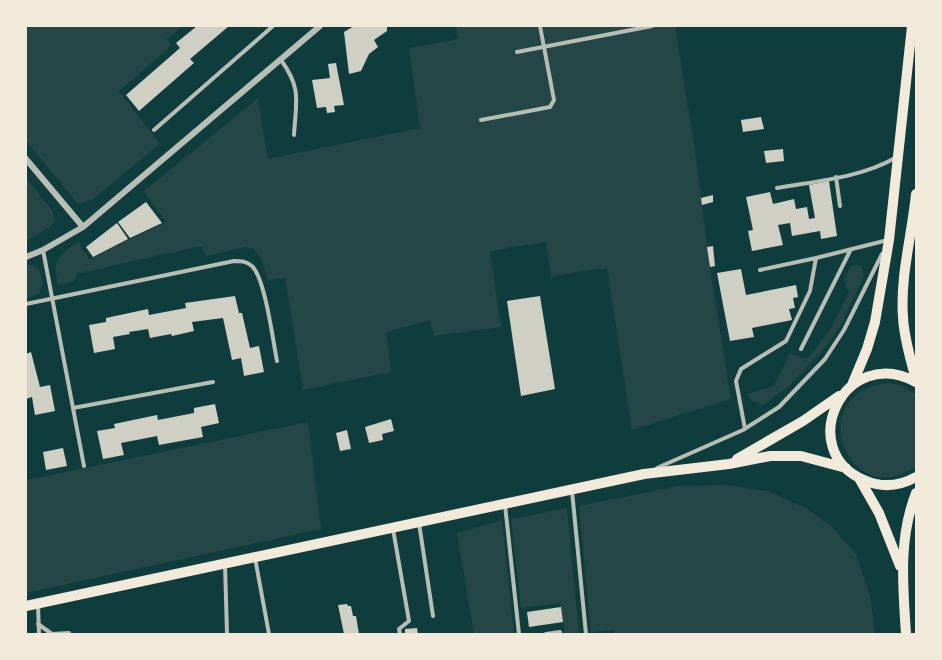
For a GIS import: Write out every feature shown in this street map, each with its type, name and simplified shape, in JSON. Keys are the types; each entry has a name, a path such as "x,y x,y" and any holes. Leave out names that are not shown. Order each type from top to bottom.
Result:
{"main road":[{"path":"912,26 889,240 875,322 867,349 848,389 832,413 830,425 834,448 846,468 859,478 883,486 896,485 916,477"},
{"path":"916,194 903,285 903,319 916,381"},
{"path":"729,464 803,421 861,379 884,373 896,374 916,381"},
{"path":"26,606 644,474 729,464 770,456 801,456 846,468"},
{"path":"859,478 879,513 901,569"},
{"path":"906,634 901,569 910,510 916,494"}],"street":[{"path":"26,257 83,227 320,26"},
{"path":"26,159 83,227"}],"lane":[{"path":"154,130 273,26"},
{"path":"481,120 550,107 554,100 540,26"},
{"path":"517,52 652,26"},
{"path":"280,59 291,74 297,90 294,135"},
{"path":"777,188 875,168 898,157"},
{"path":"836,177 840,206"},
{"path":"760,270 850,251 889,240"},
{"path":"644,474 745,429 779,407 825,359 844,330 889,240"},
{"path":"43,250 84,466"},
{"path":"801,350 850,251"},
{"path":"745,429 736,381 741,369 786,340 810,291 816,258"},
{"path":"26,304 234,261 245,262 252,266 261,282 277,361"},
{"path":"73,408 213,382"},
{"path":"572,490 586,634"},
{"path":"505,504 519,634"},
{"path":"418,522 433,616"},
{"path":"393,528 409,621 399,629 399,634"},
{"path":"255,557 269,634"},
{"path":"225,564 227,634"},
{"path":"38,603 39,634"},
{"path":"38,624 52,634 69,634"},
{"path":"546,634 560,632"}],"shaded area":[{"path":"26,26 183,26 167,39 171,46 119,91 160,144 93,199 78,204 26,141"},
{"path":"456,26 685,26 675,28 731,399 632,430 607,268 551,276 546,242 490,251 501,327 434,336 430,320 386,332 391,372 303,390 285,278 267,280 262,260 254,249 245,247 206,256 201,246 76,274 75,281 58,285 56,264 58,259 78,242 89,259 166,222 144,191 258,98 268,159 420,128 409,48 458,39"},
{"path":"26,178 52,210 55,219 51,226 26,241"},
{"path":"26,264 36,266 42,282 40,293 26,299"},
{"path":"861,265 864,276 840,327 821,353 789,386 763,405 752,401 747,394 774,386 790,353 807,359 830,330 849,293 844,280 850,268"},
{"path":"890,383 902,386 916,394 916,466 892,477 871,475 854,463 844,446 841,425 847,406 862,391"},
{"path":"308,422 321,529 26,593 26,480"},
{"path":"728,485 767,491 804,507 831,526 856,554 871,599 875,634 614,634 613,630 591,632 579,506 678,486"},
{"path":"567,508 579,634 565,634 560,603 521,608 511,519"},
{"path":"502,520 514,633 474,634 457,533"}],"building":[{"path":"197,26 229,26 190,59 194,63 139,111 126,95 180,48 176,43"},
{"path":"354,26 387,26 387,31 374,40 378,47 369,54 361,71 349,74 344,32"},
{"path":"336,63 344,105 334,106 335,112 327,113 326,107 317,108 312,80 330,78 328,64"},
{"path":"761,117 764,129 743,132 741,120"},
{"path":"783,149 784,161 766,163 764,151"},
{"path":"829,181 837,236 821,239 820,231 792,236 790,223 778,225 783,245 752,251 748,231 753,230 746,197 770,192 773,204 794,199 796,209 807,207 809,219 815,218 809,185"},
{"path":"713,195 713,202 702,205 701,198"},
{"path":"146,202 162,223 130,238 118,222"},
{"path":"117,223 128,239 93,257 86,247"},
{"path":"713,246 715,266 710,267 707,247"},
{"path":"741,269 746,295 796,285 798,297 793,298 795,308 789,309 792,320 752,328 754,337 730,341 717,273"},
{"path":"235,296 239,313 242,313 250,348 259,346 264,372 244,376 241,358 232,360 223,318 192,322 194,331 172,336 171,334 150,338 148,329 129,332 130,334 113,337 115,349 94,353 89,325 106,322 106,318 148,309 149,315 186,308 185,303"},
{"path":"540,296 555,389 521,396 507,301"},
{"path":"31,352 40,387 50,385 55,411 35,415 32,397 26,399 26,354"},
{"path":"215,404 219,423 201,427 203,437 159,445 157,436 121,443 124,455 103,459 97,431 115,428 114,424 157,415 158,420 194,413 194,408"},
{"path":"391,419 394,431 382,434 383,440 369,443 365,427"},
{"path":"347,430 351,449 340,451 336,433"},
{"path":"63,448 67,466 46,470 43,452"},
{"path":"338,605 351,606 353,616 356,616 359,634 344,634"},
{"path":"561,607 563,622 529,627 527,612"},
{"path":"417,628 418,634 405,634 405,629"}]}
